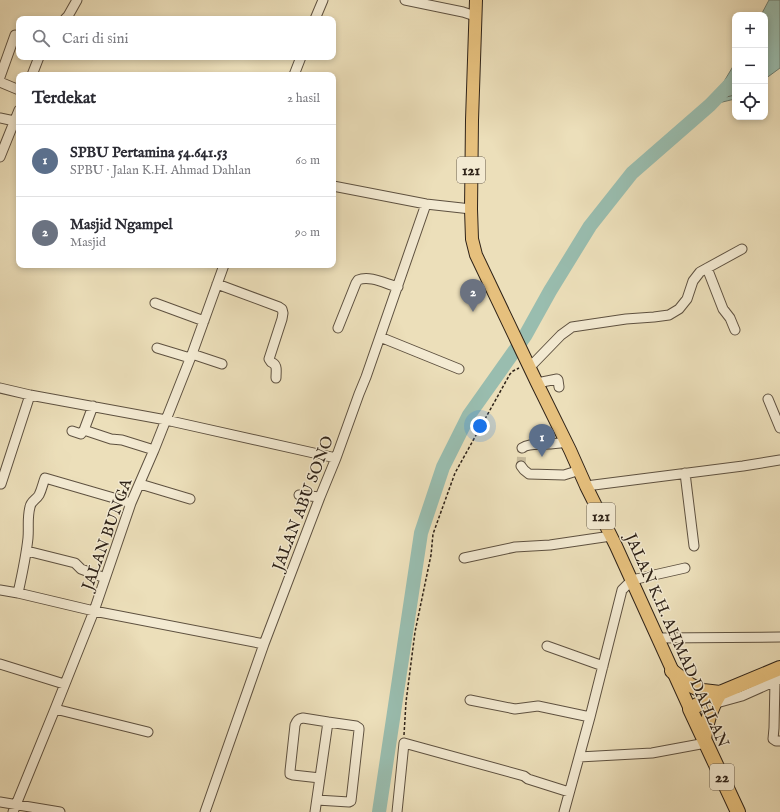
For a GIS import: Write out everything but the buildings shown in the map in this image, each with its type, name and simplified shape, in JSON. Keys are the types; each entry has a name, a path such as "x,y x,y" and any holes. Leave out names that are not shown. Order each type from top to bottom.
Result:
{"highway":[{"path":"672,671 690,685 716,699"},
{"path":"690,709 778,676"},
{"path":"705,741 707,722 716,699"},
{"name":"JALAN K.H. AHMAD DAHLAN","path":"690,709 738,812"}],"main road":[{"name":"121","path":"470,209 476,0"},
{"name":"JALAN K.H. AHMAD DAHLAN","path":"470,209 472,239 476,255 580,470 586,486 612,536 690,709"}],"street":[{"path":"68,16 76,0"},
{"path":"316,16 323,0"},
{"path":"406,0 475,16"},
{"path":"0,77 15,34"},
{"path":"33,72 38,60"},
{"path":"295,72 300,60"},
{"path":"0,82 16,89"},
{"path":"0,118 16,122"},
{"path":"0,157 16,124"},
{"path":"336,187 426,204 470,209"},
{"name":"JALAN ABU SONO","path":"205,812 264,644 366,377 426,204"},
{"path":"528,364 572,327 626,319 669,315 679,309 687,299 693,281 700,272 742,249"},
{"name":"JALAN BUNGA","path":"14,808 94,611 131,502 140,484 166,420 223,268"},
{"path":"707,268 724,309 735,330"},
{"path":"338,328 358,280 366,278 372,279 398,287"},
{"path":"217,284 282,309 282,319 270,359 276,366 276,378"},
{"path":"155,303 204,321"},
{"path":"380,337 459,369"},
{"path":"157,348 222,364"},
{"path":"537,383 557,379 559,387"},
{"path":"0,388 166,420 336,458"},
{"path":"1,484 30,395"},
{"path":"768,400 780,428"},
{"path":"72,431 81,434 93,406"},
{"path":"84,430 111,439 122,440 154,450"},
{"path":"522,448 530,445 566,442"},
{"path":"586,486 780,460"},
{"path":"521,466 529,474 564,475 580,470"},
{"path":"685,473 694,546"},
{"path":"18,593 26,551 30,504 38,497 43,488 45,478 131,502"},
{"path":"140,484 190,499"},
{"path":"299,494 320,497"},
{"path":"464,558 515,547 550,545 612,536"},
{"path":"26,551 75,563 81,569 105,578"},
{"path":"564,812 622,590 632,580 685,568"},
{"path":"0,590 94,611 264,644"},
{"path":"658,638 780,637"},
{"path":"548,646 603,666"},
{"path":"0,664 64,684"},
{"path":"778,676 773,739 780,741"},
{"path":"470,700 515,709 538,706 590,717"},
{"path":"55,708 148,732"},
{"path":"317,800 350,802 352,799 359,728 356,726 303,718 297,720 295,724 290,774 320,778"},
{"path":"315,812 328,722"},
{"path":"579,757 652,753 705,741"},
{"path":"397,812 404,743 524,776 528,779 569,792"},
{"path":"0,802 14,808 60,812"}],"path":[{"path":"404,743 406,702 415,632 431,555 433,534 455,473 495,399 510,374 528,364"}],"water":[{"path":"769,0 780,0 780,68 768,77 768,12 763,12"},
{"path":"732,68 732,100 710,105"}],"waterway":[{"path":"379,812 421,533 443,467 469,415 525,336 550,291 590,226 632,173 710,105 732,82"}],"tunnel":[{"path":"521,466 522,448"}],"place":[{"name":"Masjid Ngampel","path":"473,312"},
{"name":"SPBU Pertamina 54.641.53","path":"542,457"}]}
